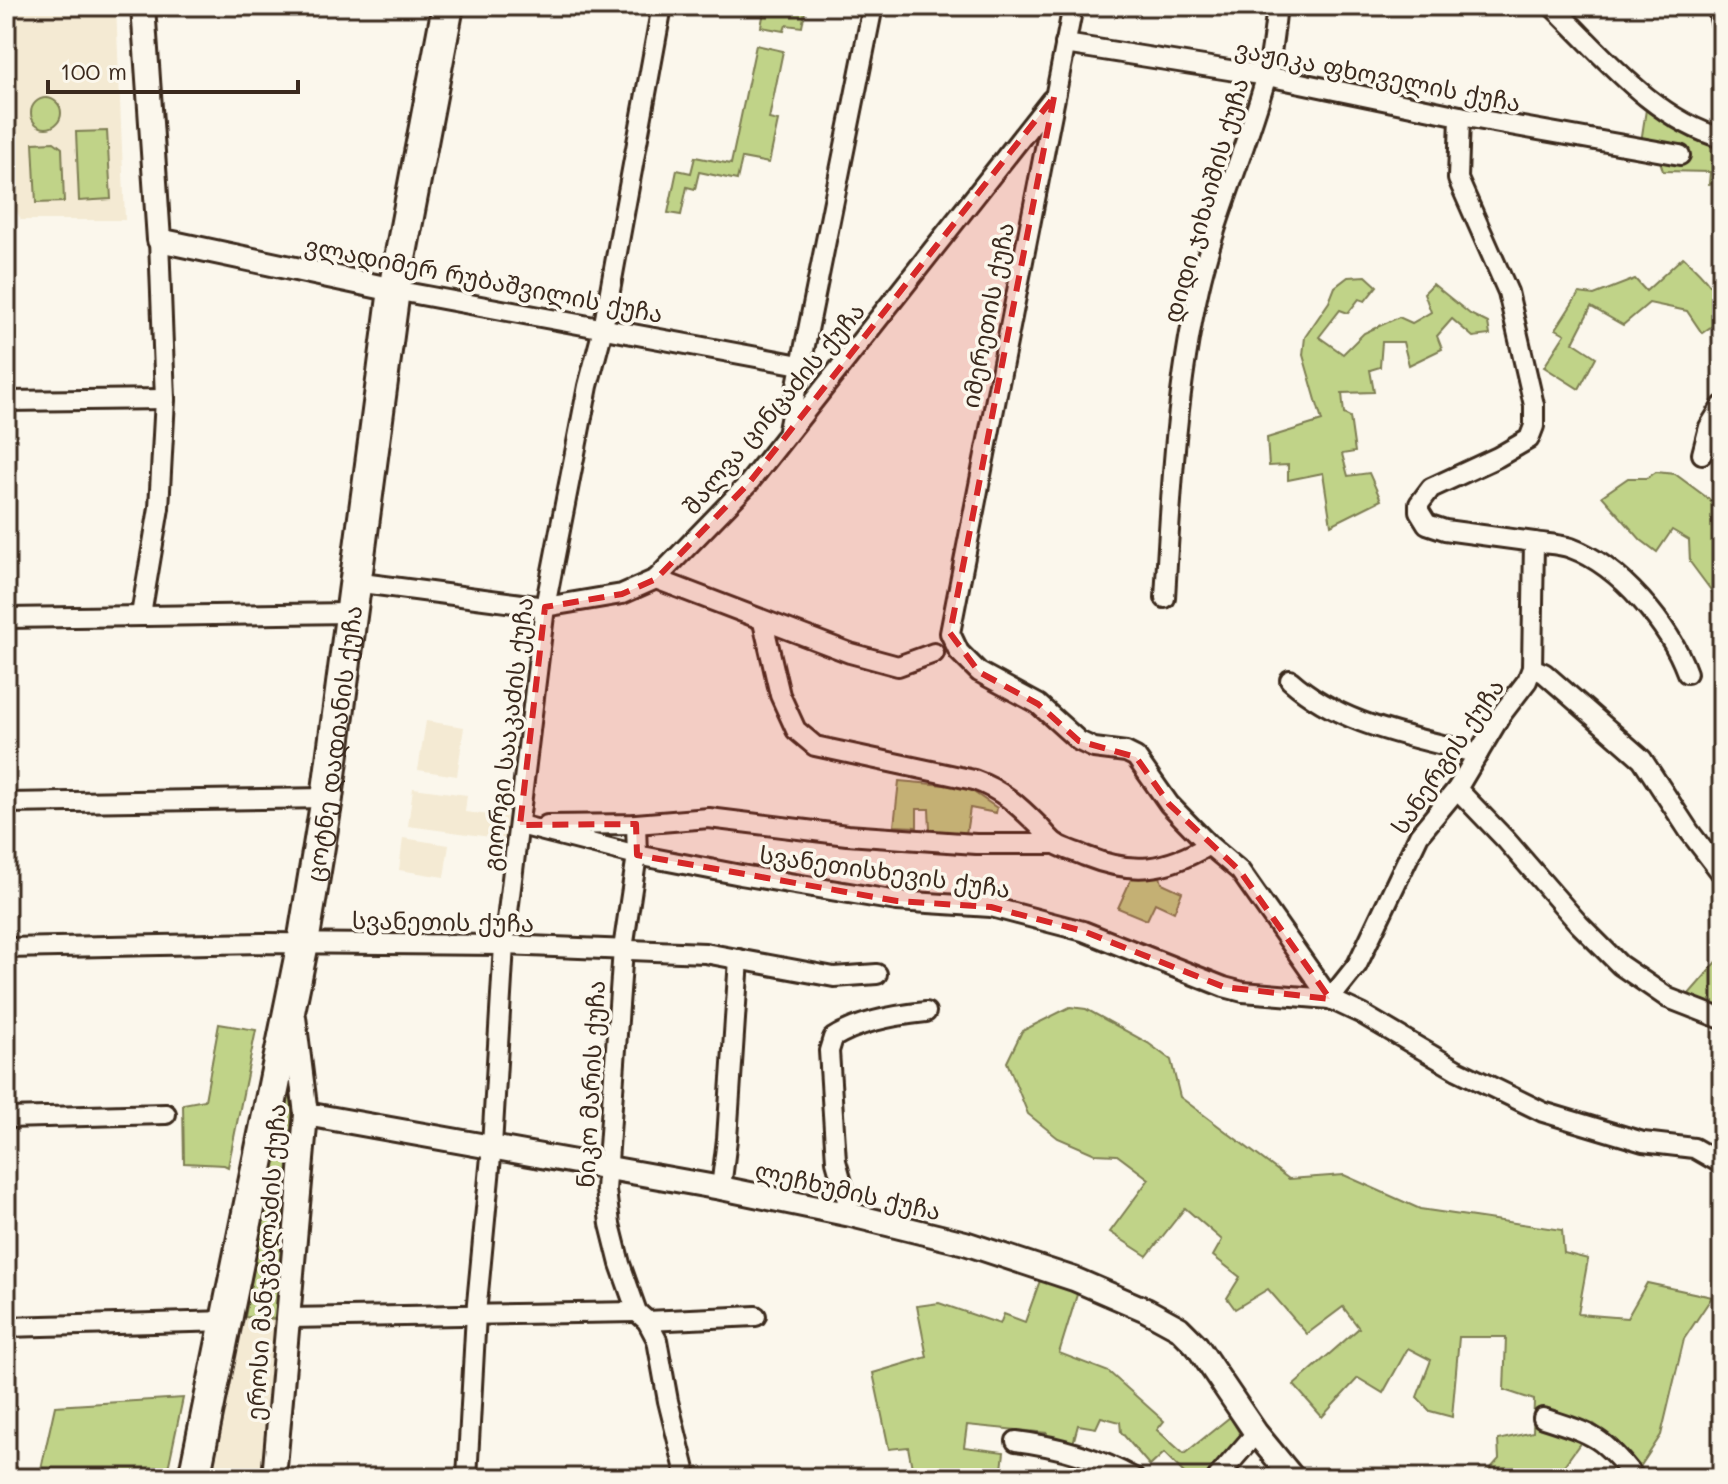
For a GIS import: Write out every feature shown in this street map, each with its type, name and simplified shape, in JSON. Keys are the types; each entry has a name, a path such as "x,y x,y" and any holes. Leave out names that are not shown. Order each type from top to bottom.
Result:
{"main road":[{"name":"ცოტნე დადიანის ქუჩა","path":"194,1478 303,943 327,798 394,290 448,6"}],"street":[{"path":"141,615 159,508 165,399 159,240 143,6"},
{"name":"გიორგი სააკაძის ქუჩა","path":"467,1478 504,945 545,607 588,386 603,329 662,6"},
{"path":"788,433 873,6"},
{"name":"იმერეთის ქუჩა","path":"1073,6 950,633 959,652 979,672 1038,704 1079,741 1094,748 1126,752 1136,757 1169,804 1209,845"},
{"name":"დიდი ჯიხაიშის ქუჩა","path":"1165,598 1172,474 1189,338 1200,285 1218,224 1267,76 1277,6"},
{"path":"1552,6 1659,109 1685,124 1722,138"},
{"path":"1717,6 1722,26"},
{"name":"ვაჟიკა ფხოველის ქუჩა","path":"1065,44 1267,76 1460,116 1680,155"},
{"name":"შალვა ცინცაძის ქუჩა","path":"354,582 545,607 622,594 656,579 748,484 1054,97"},
{"path":"1460,116 1458,179 1508,292 1534,405 1534,426 1529,439 1431,488 1419,504 1419,511 1427,524 1445,530 1567,546 1581,552 1612,574 1669,634 1687,673"},
{"name":"ვლადიმერ რუბაშვილის ქუჩა","path":"159,240 394,290 800,365"},
{"path":"6,401 165,399"},
{"path":"1702,454 1709,427 1722,406"},
{"name":"სანერგის ქუჩა","path":"1330,999 1357,965 1419,835 1457,789 1527,681 1532,668 1534,542"},
{"path":"656,579 763,622 850,653 898,666 934,653"},
{"path":"6,618 350,613"},
{"path":"763,622 780,695 796,730 815,746 995,787 1014,801 1057,844"},
{"path":"1532,668 1544,673 1642,759 1689,831 1722,874"},
{"path":"1290,680 1308,696 1348,719 1478,754"},
{"path":"1457,789 1620,965 1668,998 1722,1019"},
{"path":"6,803 327,798"},
{"path":"520,825 636,824 709,818 847,835 976,844 1057,844 1109,865 1132,870 1157,867 1193,855 1209,845 1240,871 1330,999 1362,1014 1457,1070 1543,1112 1643,1142 1694,1148 1722,1164"},
{"name":"ნიკო მარის ქუჩა","path":"636,824 637,855 623,949 606,1167 610,1224 620,1264 642,1316 657,1340 687,1478"},
{"name":"სვანეთისხევის ქუჩა","path":"520,825 637,855 741,875 897,901 991,907 1083,931 1224,987 1243,992 1330,999"},
{"name":"სვანეთის ქუჩა","path":"6,948 303,943 504,945 705,953 834,977 877,974"},
{"path":"721,1188 739,959"},
{"name":"ეროსი მანჯგალაძის ქუჩა","path":"274,1478 306,1114 292,1002"},
{"path":"851,1215 836,1161 829,1051 833,1038 900,1015 926,1012"},
{"path":"6,1118 166,1114"},
{"name":"ლეჩხუმის ქუჩა","path":"306,1114 721,1188 851,1215 965,1243 1074,1279 1179,1328 1197,1346 1256,1433 1293,1478"},
{"path":"288,1318 476,1314 756,1316"},
{"path":"6,1327 228,1321"},
{"path":"1543,1418 1601,1439 1635,1478"},
{"path":"1217,1478 1256,1433"},
{"path":"1016,1441 1046,1445 1089,1458 1134,1478"}],"highlighted area":[{"path":"1054,97 950,633 979,672 1038,704 1079,741 1136,757 1169,804 1240,871 1330,999 1224,987 1083,931 991,907 897,901 637,855 636,824 520,825 545,607 622,594 656,579 748,484"}],"shaded area":[{"path":"6,6 116,6 125,220 21,220 6,190"},
{"path":"426,721 464,727 457,776 418,770"},
{"path":"413,788 467,795 465,812 507,817 505,839 408,826"},
{"path":"403,838 449,845 444,877 399,870"},
{"path":"245,1317 276,1319 261,1478 212,1478"}],"green space":[{"path":"765,6 806,6 802,27 786,25 784,31 761,27"},
{"path":"756,45 783,51 769,119 778,121 769,163 742,158 737,180 699,172 695,189 687,187 681,215 668,213 677,170 691,173 695,157 731,164"},
{"path":"46,98 57,102 61,113 57,124 46,128 35,124 31,113 35,102"},
{"path":"1647,103 1722,144 1719,183 1709,184 1710,172 1663,171 1660,161 1641,142"},
{"path":"107,131 111,199 79,201 76,132"},
{"path":"54,142 62,148 64,202 36,203 33,143"},
{"path":"1683,257 1715,293 1722,319 1702,333 1687,311 1649,303 1623,325 1591,307 1573,342 1596,357 1579,389 1544,367 1565,334 1556,329 1579,293 1594,295 1635,279 1646,291"},
{"path":"1366,276 1377,286 1365,301 1359,299 1348,313 1340,310 1319,337 1343,354 1364,333 1399,317 1412,323 1431,312 1424,293 1433,284 1470,314 1488,323 1490,335 1473,337 1452,319 1437,336 1442,349 1409,365 1403,342 1382,342 1380,367 1370,370 1374,392 1342,393 1344,414 1350,417 1355,452 1342,454 1348,476 1369,473 1381,500 1331,525 1323,473 1288,480 1288,465 1269,466 1267,438 1322,421 1303,355 1305,337 1329,302 1335,287 1348,277"},
{"path":"1656,472 1675,474 1717,505 1722,505 1722,611 1716,597 1690,562 1689,540 1672,530 1657,552 1641,540 1602,496 1628,478 1647,478"},
{"path":"899,781 966,787 997,808 996,813 970,808 966,834 930,830 929,809 917,809 917,827 894,826"},
{"path":"1158,870 1162,883 1182,892 1174,912 1155,903 1147,920 1118,908 1132,877"},
{"path":"1722,956 1722,1007 1688,995"},
{"path":"1070,1007 1086,1009 1148,1043 1171,1060 1180,1097 1289,1179 1344,1175 1420,1209 1562,1230 1564,1253 1588,1259 1578,1314 1627,1318 1647,1283 1712,1297 1684,1339 1661,1435 1638,1470 1618,1443 1594,1424 1555,1478 1482,1478 1499,1459 1498,1440 1533,1432 1534,1400 1504,1390 1506,1337 1459,1337 1452,1417 1430,1411 1417,1397 1431,1360 1408,1348 1383,1393 1358,1378 1322,1417 1294,1385 1359,1328 1343,1307 1307,1334 1268,1289 1235,1309 1227,1298 1240,1277 1213,1256 1222,1240 1185,1208 1147,1256 1110,1232 1149,1179 1117,1155 1095,1154 1058,1138 1028,1114 1007,1062 1022,1031"},
{"path":"219,1024 256,1030 228,1167 184,1163 183,1104 205,1100"},
{"path":"291,1063 296,1063 276,1319 245,1317"},
{"path":"1042,1275 1079,1288 1059,1353 1109,1372 1164,1421 1157,1430 1184,1454 1230,1417 1243,1439 1210,1478 1189,1478 1164,1453 1150,1466 1121,1432 1120,1422 1101,1417 1096,1428 1078,1425 1072,1447 1047,1440 1047,1433 967,1425 964,1447 1004,1452 1001,1478 914,1478 908,1447 889,1449 873,1373 927,1357 917,1306 939,1303 1000,1324 1004,1314 1025,1322"},
{"path":"183,1398 166,1478 39,1478 55,1406"}]}
